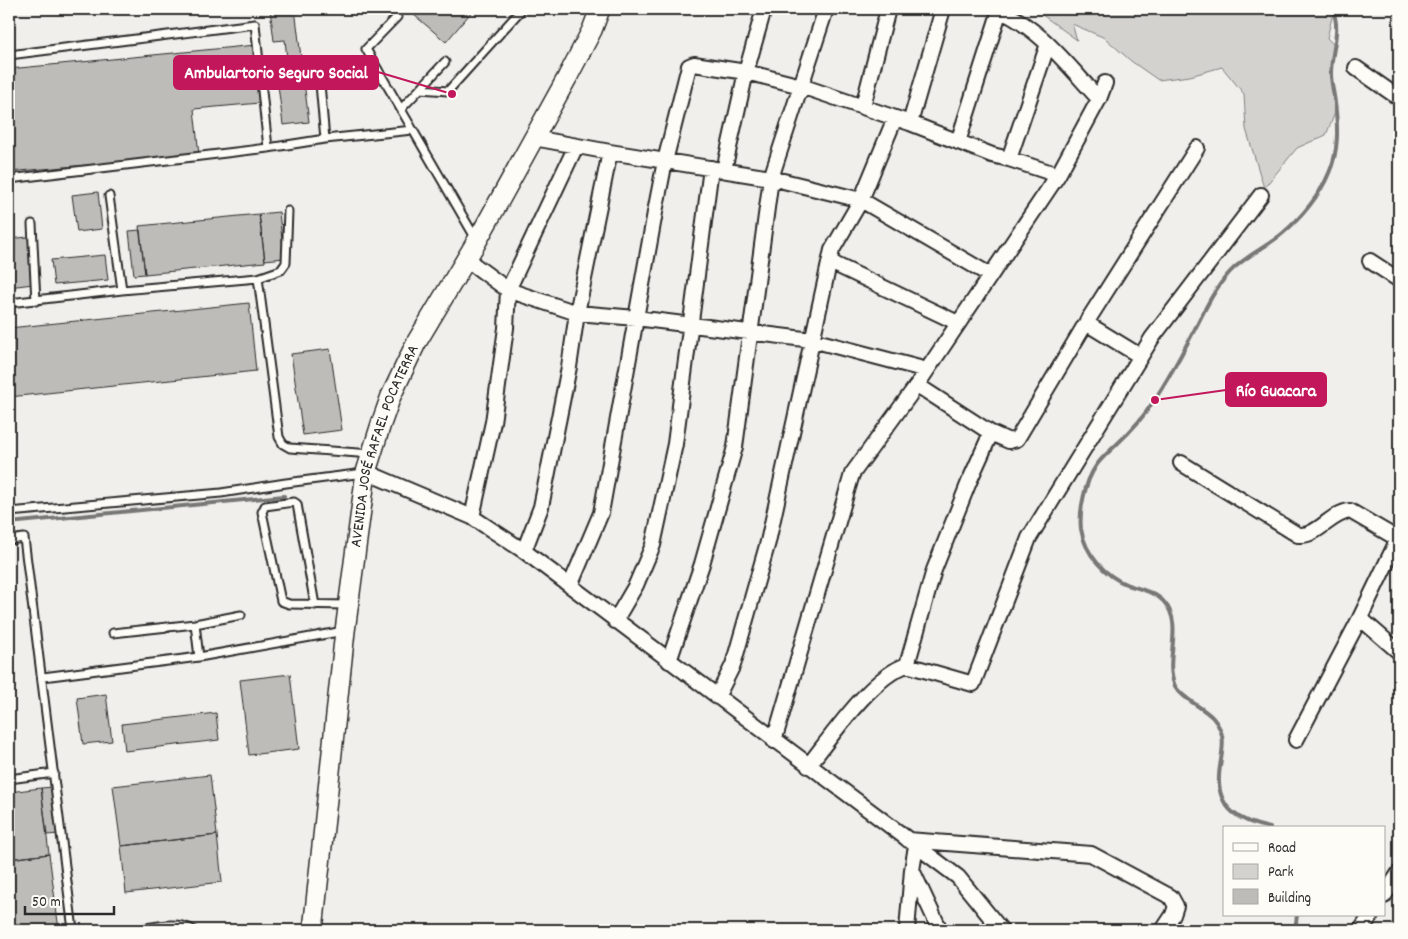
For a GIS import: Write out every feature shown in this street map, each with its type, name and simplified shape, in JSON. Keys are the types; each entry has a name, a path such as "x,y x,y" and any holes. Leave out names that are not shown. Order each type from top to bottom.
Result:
{"street":[{"name":"AVENIDA JOSÉ RAFAEL POCATERRA","path":"313,930 345,631 366,472 402,369 477,241 534,138 592,30 600,9"},
{"path":"616,621 636,585 653,545 676,444 691,325 717,169 764,9"},
{"path":"669,662 702,564 735,447 771,178 826,9"},
{"path":"864,106 888,9"},
{"path":"910,122 943,9"},
{"path":"958,142 998,9 1023,24 1048,44 1099,99"},
{"path":"1009,159 1048,44"},
{"path":"570,586 600,513 665,161 689,66 694,64 746,72 801,86 910,122 992,155 1058,175"},
{"path":"1356,68 1399,98"},
{"path":"774,741 852,474 917,385 1058,175 1099,99 1105,82"},
{"path":"716,697 734,665 768,542 832,250 861,200 895,118"},
{"path":"534,138 771,178 861,200 990,275"},
{"path":"472,517 492,422 506,328 508,290 576,146"},
{"path":"917,385 991,433 1009,441 1017,439 1086,323 1197,148"},
{"path":"524,551 542,507 569,367 577,313 610,152"},
{"path":"808,766 864,696 897,668 906,665 973,684 1029,538 1152,338 1260,195"},
{"path":"466,259 508,290 577,313 636,318 812,340 927,370"},
{"path":"1370,261 1399,280"},
{"path":"830,262 958,323"},
{"path":"1086,323 1140,356"},
{"path":"906,665 934,570 991,433"},
{"path":"1182,463 1298,535 1305,535 1342,512 1350,511 1399,538 1360,618 1296,740"},
{"path":"366,472 472,517 524,551 774,741 958,877 1001,930"},
{"path":"1360,618 1399,652"},
{"path":"907,930 912,870 912,843"},
{"path":"912,843 1091,854 1171,897 1176,906 1173,916 1163,930"},
{"path":"912,870 940,930"},
{"path":"1386,893 1399,873"},
{"path":"1361,930 1370,916"}],"lane":[{"path":"420,89 448,91 522,9"},
{"path":"397,17 366,49 477,241"},
{"path":"9,55 255,24 268,148"},
{"path":"401,109 445,62"},
{"path":"319,73 325,139"},
{"path":"9,179 268,148 325,139 413,130"},
{"path":"108,196 122,290"},
{"path":"9,303 122,290 258,278 281,270 286,263 288,211"},
{"path":"32,224 36,301"},
{"path":"258,278 279,437 283,444 290,448 372,454"},
{"path":"9,512 221,494 286,482 366,472"},
{"path":"315,605 296,504 294,502 265,506 262,512 281,601 289,604 315,605 349,605"},
{"path":"9,540 24,538 43,677 73,930"},
{"path":"113,633 195,624 241,615"},
{"path":"195,624 199,656"},
{"path":"43,677 199,656 345,631"},
{"path":"9,779 54,773"},
{"path":"132,930 167,928 178,925 187,926 193,930"}],"green space":[{"path":"1034,9 1334,9 1327,38 1335,46 1331,78 1337,108 1326,135 1297,148 1264,188 1246,129 1244,94 1222,67 1190,76 1158,80 1131,61 1105,38 1072,24 1077,40"}],"building":[{"path":"270,9 295,9 309,122 283,125 275,61 287,59 285,40 274,41"},
{"path":"407,9 474,9 446,42"},
{"path":"256,45 260,103 194,109 199,155 9,172 9,69"},
{"path":"98,192 102,229 77,232 72,195"},
{"path":"279,212 284,258 265,260 259,214"},
{"path":"259,214 265,262 145,274 139,226"},
{"path":"140,230 145,274 134,275 129,231"},
{"path":"28,237 33,284 9,287 9,239"},
{"path":"105,255 108,280 54,285 51,260"},
{"path":"249,303 256,371 9,397 9,328"},
{"path":"330,349 342,430 303,435 291,354"},
{"path":"290,674 299,749 249,755 240,680"},
{"path":"106,694 112,741 83,744 77,698"},
{"path":"216,713 219,740 125,751 122,724"},
{"path":"210,775 217,835 121,846 113,786"},
{"path":"53,787 59,834 47,835 41,788"},
{"path":"41,788 49,854 9,859 9,792"},
{"path":"217,835 222,882 126,893 121,846"},
{"path":"49,854 59,930 14,930 9,886 9,859"}],"waterway":[{"path":"1263,826 1233,813 1222,798 1219,788 1219,776 1223,739 1218,725 1213,718 1182,695 1175,686 1171,665 1174,632 1170,611 1164,602 1156,596 1120,581 1097,563 1083,538 1081,513 1086,488 1096,466 1132,429 1149,408 1171,373 1220,284 1236,266 1290,227 1304,213 1325,181 1335,156 1337,139 1335,99 1331,81 1331,65 1336,32 1335,17 1332,9"},
{"path":"9,523 284,496"},
{"path":"1295,930 1297,916"}],"place":[{"name":"Ambulartorio Seguro Social","path":"452,94"},
{"name":"Río Guacara","path":"1155,400"}]}
